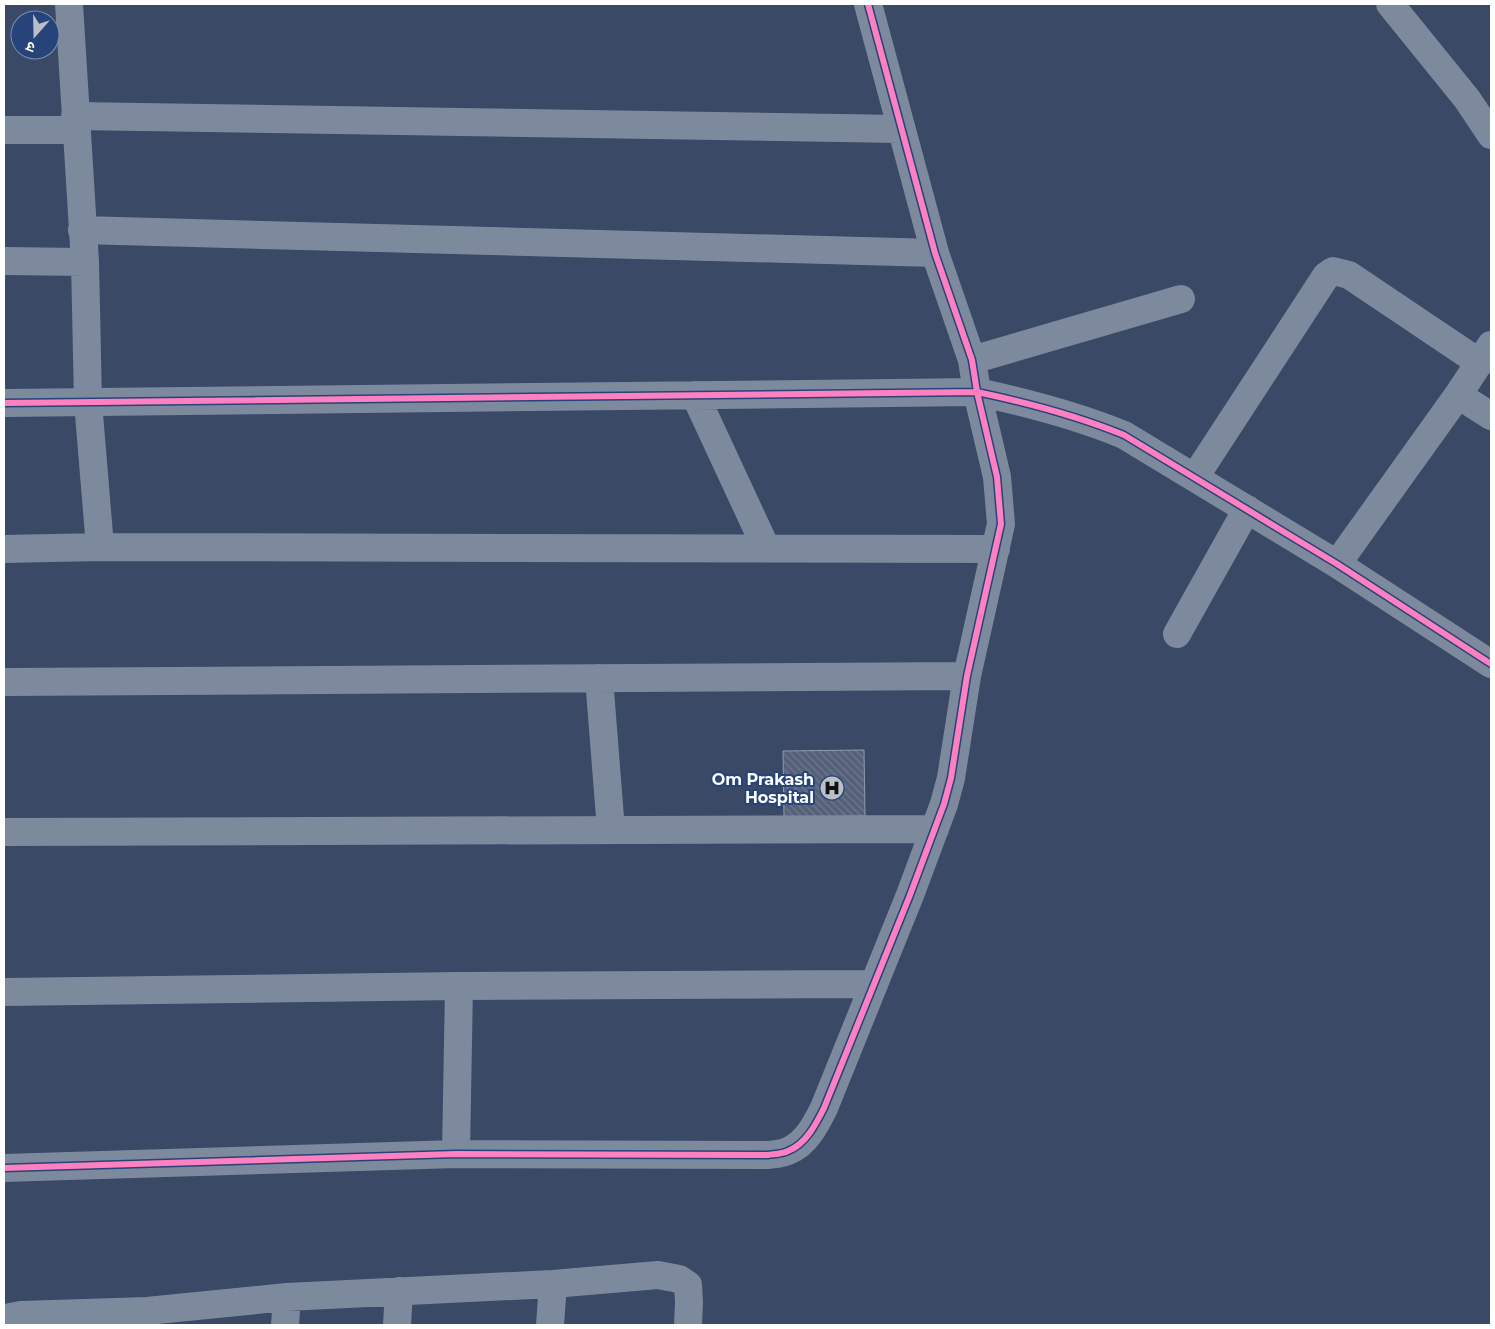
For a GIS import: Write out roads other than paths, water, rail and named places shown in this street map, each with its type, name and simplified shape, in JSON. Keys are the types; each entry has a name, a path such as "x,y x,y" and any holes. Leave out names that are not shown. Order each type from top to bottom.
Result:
{"street":[{"path":"69,4 85,262 88,402 100,547"},
{"path":"4,1168 456,1154 768,1155 787,1152 798,1145 812,1130 824,1108 935,829 951,778 967,676 1000,524 997,477 972,360 935,253 868,4"},
{"path":"1390,4 1489,124"},
{"path":"4,130 76,123 901,129"},
{"path":"82,230 935,253"},
{"path":"4,261 85,262"},
{"path":"1195,477 1326,276 1333,271 1349,275 1485,354 1458,395 1337,564"},
{"path":"972,360 1181,299"},
{"path":"4,403 978,392 1049,408 1088,420 1124,435 1337,564 1491,664"},
{"path":"695,395 766,548"},
{"path":"1458,395 1491,416"},
{"path":"1177,634 1247,509"},
{"path":"4,549 100,547 996,549"},
{"path":"4,682 967,676"},
{"path":"599,678 611,830"},
{"path":"4,832 935,829"},
{"path":"4,992 459,986 873,984"},
{"path":"456,1154 459,986"},
{"path":"4,1323 10,1317 22,1315 147,1318 287,1297 553,1284 658,1275 679,1278 688,1286 690,1302 688,1325"},
{"path":"550,1325 553,1284"},
{"path":"397,1325 399,1291"},
{"path":"286,1325 287,1297"}],"place":[{"name":"Om Prakash Hospital","path":"832,788"}]}
